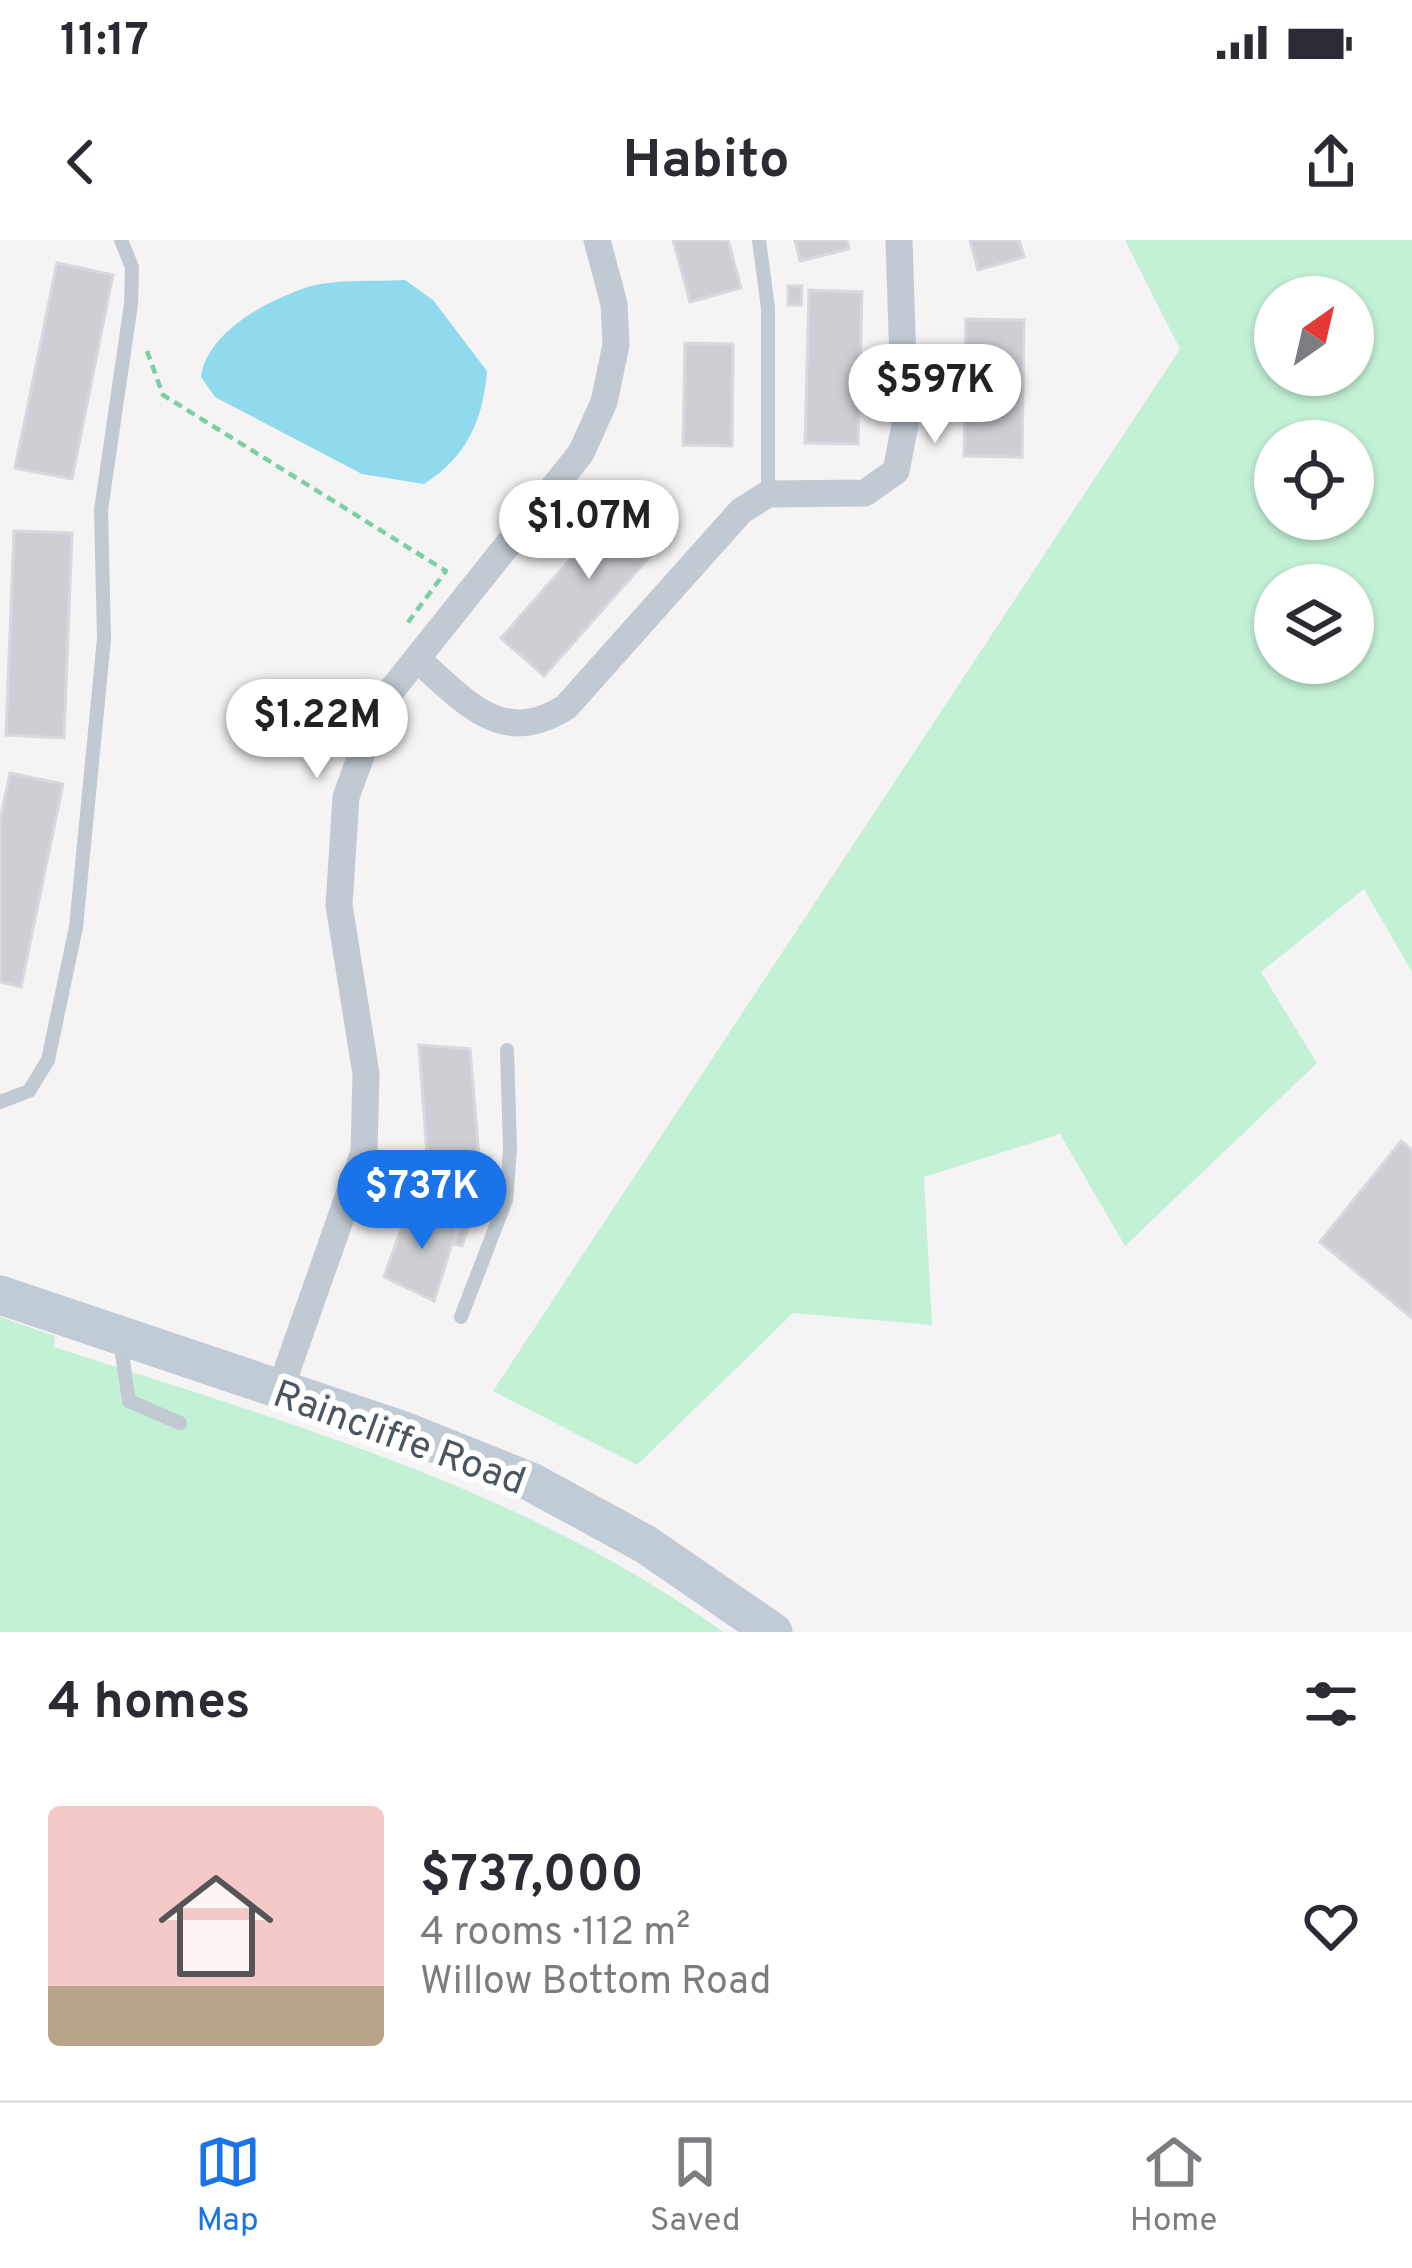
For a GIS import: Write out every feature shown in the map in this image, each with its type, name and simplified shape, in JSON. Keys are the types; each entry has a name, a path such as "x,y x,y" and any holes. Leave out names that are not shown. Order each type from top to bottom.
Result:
{"street":[{"path":"280,1390 360,1171 367,1074 339,905 346,796 370,726 581,453 604,402 616,345 614,304 597,240"},
{"path":"418,660 489,718 510,726 548,719 566,707 742,511 768,494 865,493 896,472 905,425 898,240"},
{"name":"Raincliffe Road","path":"0,1294 404,1431 531,1482 645,1544 773,1632"}],"lane":[{"path":"0,1102 29,1091 48,1060 76,927 103,660 101,510 131,304 132,267 121,240"},
{"path":"759,240 768,308 768,494"},
{"path":"460,1317 506,1200 510,1149 506,1050"},
{"path":"360,1171 506,1200"},
{"path":"120,1336 129,1401 180,1423"}],"path":[{"path":"146,347 163,395 446,571"}],"green space":[{"path":"1125,240 1412,240 1412,972 1364,889 1261,972 1317,1063 1125,1246 1060,1134 924,1177 932,1325 793,1313 637,1465 493,1391 1180,349"},
{"path":"0,1317 55,1336 54,1347 315,1432 485,1498 647,1581 723,1632 0,1632"}],"water":[{"path":"405,280 433,300 487,371 482,406 470,436 451,462 424,484 362,474 215,397 201,377 205,361 225,334 271,302 326,283"}],"building":[{"path":"673,240 728,240 741,288 690,302"},
{"path":"795,240 847,240 849,249 800,261"},
{"path":"970,240 1019,240 1024,257 978,270"},
{"path":"57,263 113,275 72,479 15,468"},
{"path":"788,286 802,286 801,305 788,305"},
{"path":"809,290 862,292 858,444 805,443"},
{"path":"966,319 1024,320 1022,457 964,456"},
{"path":"685,343 733,344 732,446 683,445"},
{"path":"633,488 677,526 544,676 501,638"},
{"path":"14,531 72,533 64,738 6,735"},
{"path":"10,773 63,784 21,987 0,982 0,821"},
{"path":"419,1045 470,1049 479,1157 427,1155"},
{"path":"1401,1141 1412,1150 1412,1318 1320,1242"},
{"path":"410,1204 458,1224 434,1301 384,1277"},
{"path":"462,1220 470,1223 462,1246 454,1244"}]}
